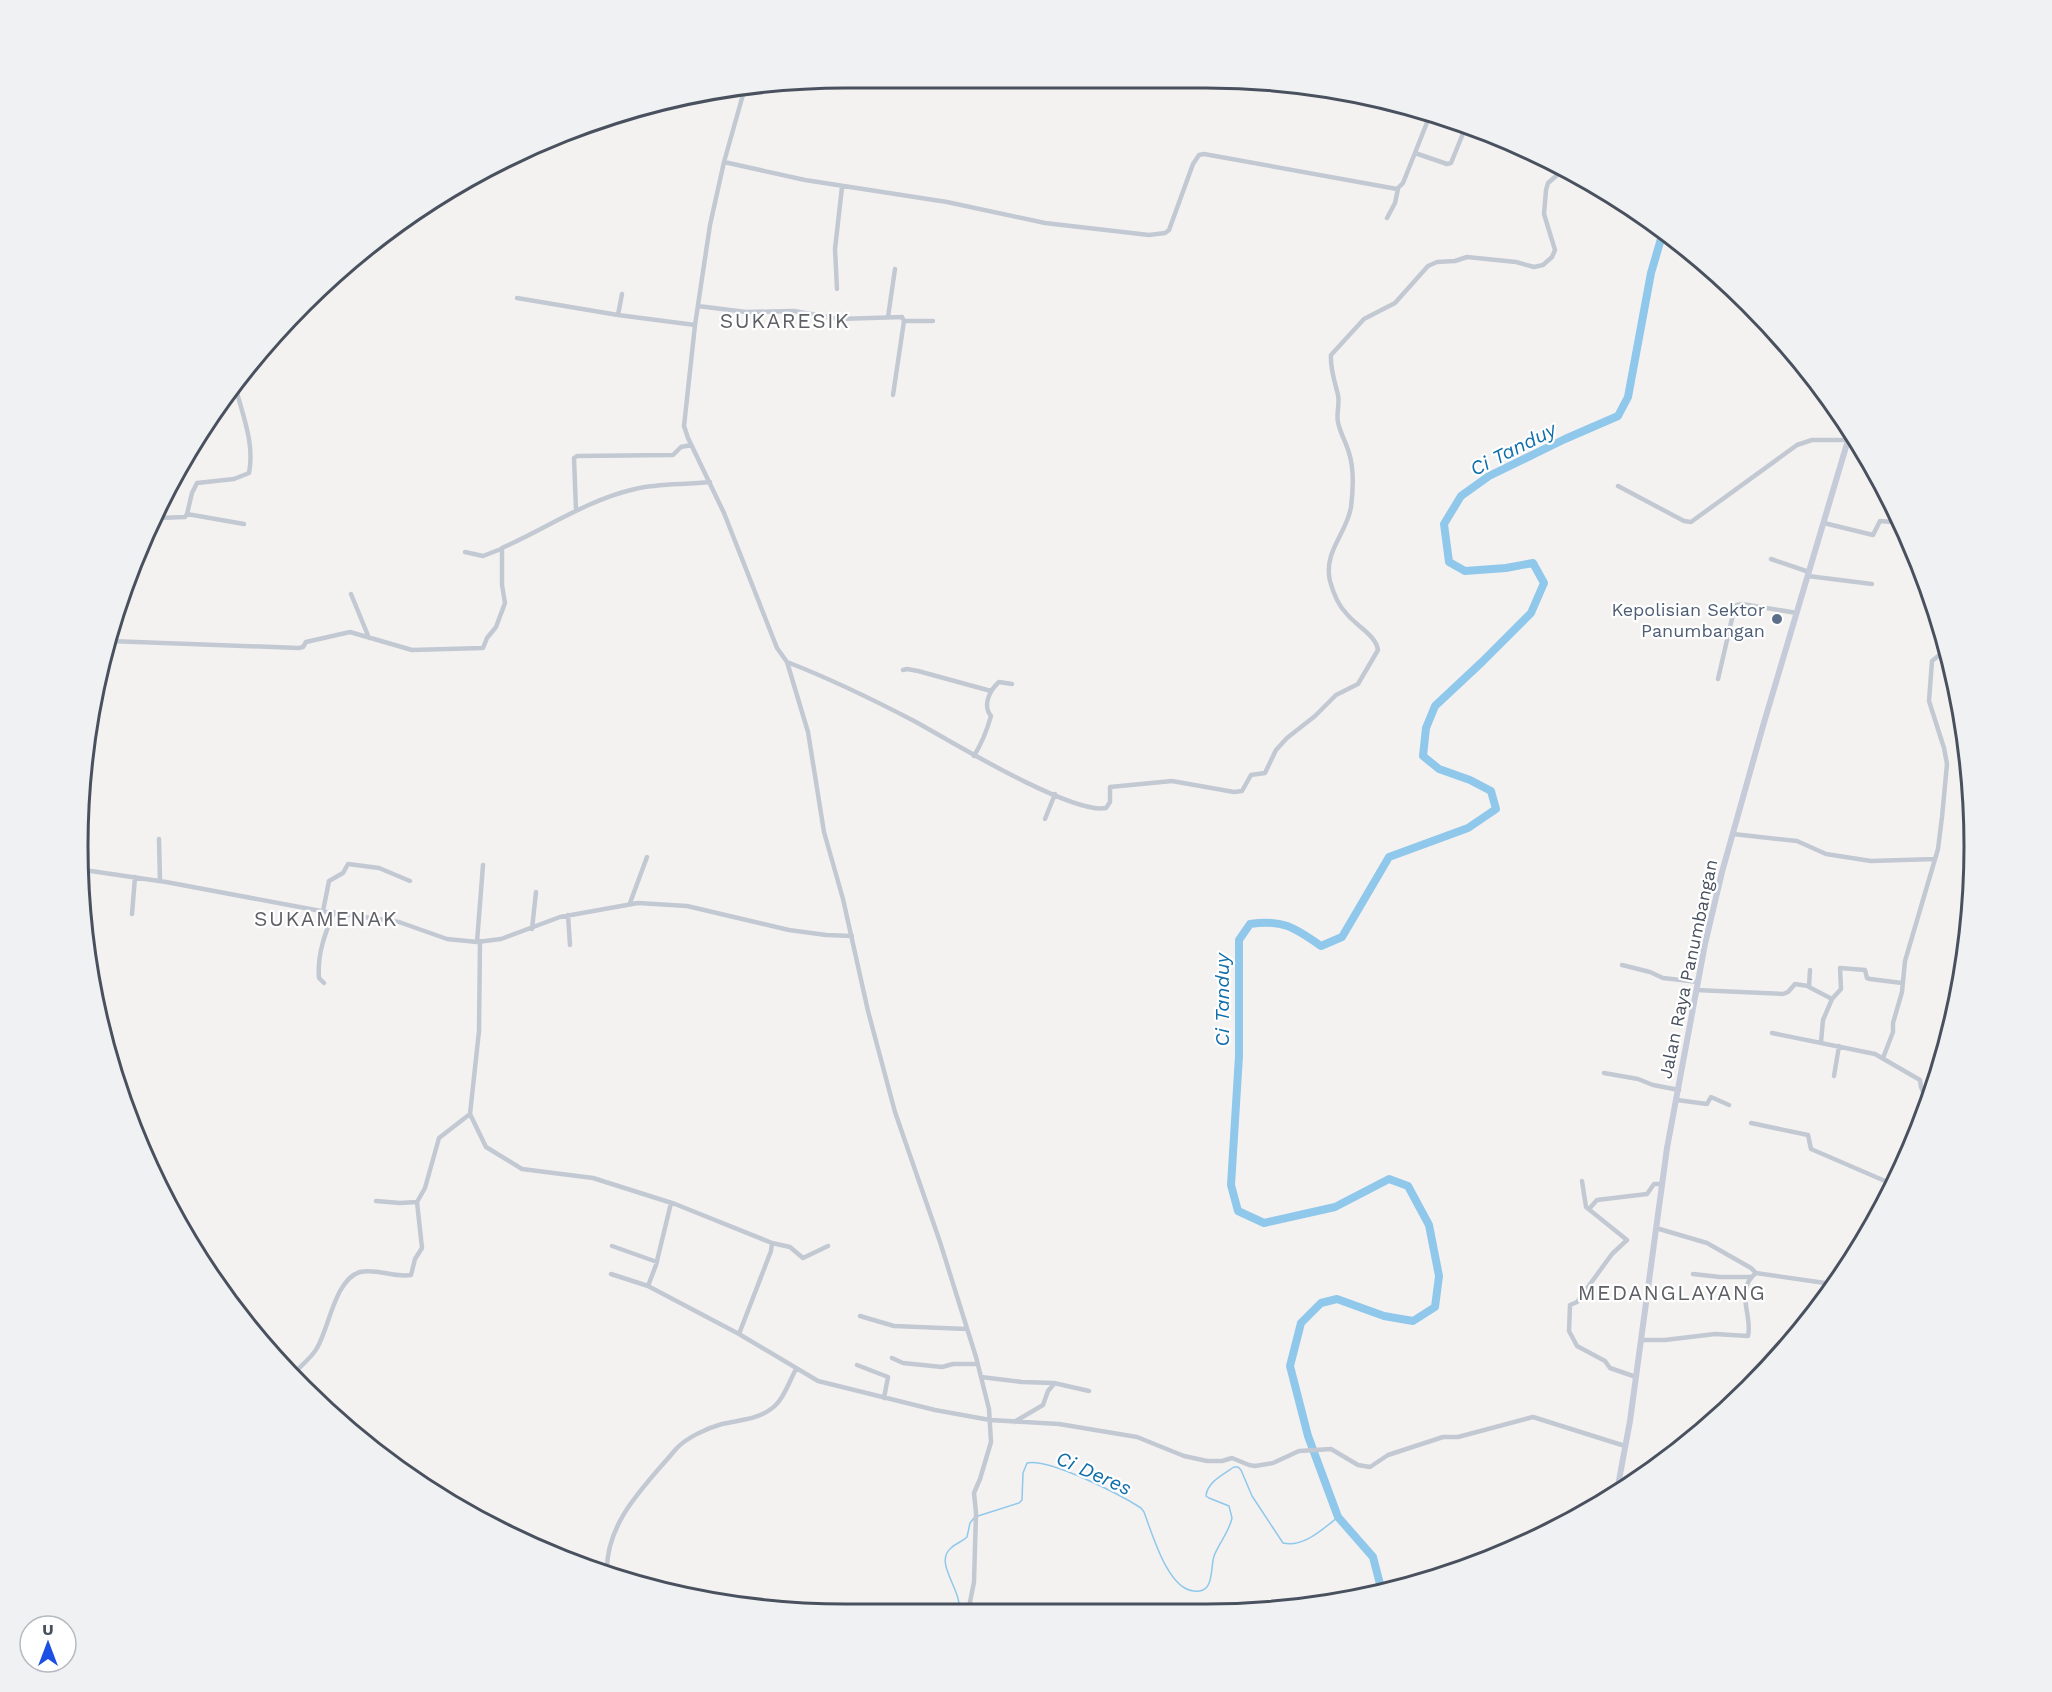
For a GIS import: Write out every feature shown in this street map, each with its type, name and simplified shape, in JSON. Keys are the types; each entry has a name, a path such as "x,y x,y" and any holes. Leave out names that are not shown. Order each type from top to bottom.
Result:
{"main road":[{"name":"Jalan Raya Panumbangan","path":"1619,1481 1636,1377 1662,1184 1711,916 1732,834 1846,442"}],"street":[{"path":"743,96 724,162 710,228 695,325 684,421 686,433 724,513 777,648 787,662 808,732 824,832 895,1112 940,1242 981,1377 990,1420 991,1442 974,1493 976,1513 974,1582 970,1604"},
{"path":"1387,218 1427,122"},
{"path":"1415,153 1449,164 1452,162 1463,134"},
{"path":"724,162 842,187 947,202 1072,227 1149,235 1169,231 1193,164 1199,155 1207,153 1242,162 1398,189"},
{"path":"787,662 818,674 906,717 974,756 1086,806 1104,809 1109,805 1110,787 1172,781 1239,792 1251,775 1268,770 1276,750 1287,738 1315,716 1336,695 1358,684 1377,655 1377,644 1344,612 1335,596 1328,570 1333,548 1351,508 1352,473 1350,454 1338,423 1338,399 1331,355 1364,319 1395,303 1431,264 1455,261 1467,256 1516,262 1534,267 1543,265 1552,257 1555,250 1544,214 1546,189 1548,183 1557,175"},
{"path":"837,289 835,249 842,187"},
{"path":"888,317 895,269"},
{"path":"618,315 622,294"},
{"path":"517,298 695,325"},
{"path":"698,306 746,312 794,311 839,319 902,317 904,321 933,321"},
{"path":"892,395 904,321"},
{"path":"187,514 197,483 234,479 248,475 250,471 248,432 238,394"},
{"path":"1618,486 1684,521 1691,522 1797,445 1812,440 1845,440"},
{"path":"576,510 574,458 577,456 673,455 681,447 691,445"},
{"path":"465,552 483,556 576,510 633,489 710,482"},
{"path":"164,518 184,517 187,514 244,524"},
{"path":"1824,523 1873,535 1880,521 1890,522"},
{"path":"117,641 299,648 303,647 306,642 350,632 412,650 484,648 505,603 501,549"},
{"path":"1771,559 1809,574 1872,584"},
{"path":"351,594 369,638"},
{"path":"1719,679 1737,605 1797,613"},
{"path":"1883,1058 1892,1035 1905,961 1935,859 1941,828 1947,764 1929,694 1932,661 1939,655"},
{"path":"903,670 918,671 991,691"},
{"path":"974,756 986,734 991,716 986,706 991,691 999,682 1012,684"},
{"path":"1045,819 1055,794"},
{"path":"1732,834 1797,841 1826,854 1871,861 1935,859"},
{"path":"159,839 160,881"},
{"path":"630,903 647,857"},
{"path":"322,911 329,881 343,873 348,864 379,868 410,881"},
{"path":"483,865 479,941 479,1030 470,1114 486,1147 522,1169 593,1178 671,1203 772,1243 790,1247 803,1258 828,1246"},
{"path":"89,871 410,925 442,938 479,941 501,939 568,915 630,903 687,906 789,930 852,936"},
{"path":"132,914 135,877"},
{"path":"532,929 536,892"},
{"path":"324,983 319,978 320,954 325,932 334,912"},
{"path":"568,915 570,945"},
{"path":"1622,965 1649,971 1665,978 1698,982"},
{"path":"1821,1042 1823,1020 1832,999 1841,989 1840,968 1864,970 1870,979 1902,983"},
{"path":"1808,986 1810,970"},
{"path":"1696,990 1785,994 1795,984 1808,986 1832,999"},
{"path":"1772,1033 1871,1053 1920,1080 1922,1091"},
{"path":"1834,1076 1839,1046"},
{"path":"1604,1073 1679,1090"},
{"path":"1677,1100 1707,1104 1712,1097 1729,1105"},
{"path":"298,1369 318,1347 338,1296 348,1279 358,1273 371,1271 408,1276 411,1274 415,1258 422,1248 417,1202 428,1179 438,1140 470,1114"},
{"path":"1751,1124 1808,1135 1810,1149 1885,1181"},
{"path":"1582,1181 1584,1201 1588,1209 1627,1240 1612,1254 1577,1302 1570,1305 1569,1331 1572,1340 1582,1349 1598,1356 1610,1368 1636,1377"},
{"path":"1588,1209 1597,1200 1647,1194 1654,1184 1662,1184"},
{"path":"376,1201 417,1202"},
{"path":"648,1286 657,1263 671,1203"},
{"path":"1656,1228 1707,1243 1751,1268 1754,1275"},
{"path":"739,1334 772,1243"},
{"path":"612,1246 657,1263"},
{"path":"611,1274 648,1286 739,1334 825,1384 990,1420 1059,1424 1137,1437 1194,1459 1216,1462 1232,1458 1249,1466 1273,1463 1299,1451 1331,1449 1358,1465 1370,1467 1388,1455 1443,1437 1458,1437 1533,1418 1626,1446"},
{"path":"1693,1274 1720,1277 1754,1275 1824,1283"},
{"path":"1641,1340 1665,1340 1715,1334 1748,1336 1745,1290 1754,1275"},
{"path":"860,1316 894,1326 967,1329"},
{"path":"892,1358 903,1363 942,1367 953,1364 977,1364"},
{"path":"857,1365 888,1377 884,1398"},
{"path":"608,1565 608,1551 626,1509 679,1445 715,1427 750,1419 772,1409 796,1369"},
{"path":"981,1377 1054,1383 1089,1391"},
{"path":"1014,1422 1043,1405 1054,1383"}],"waterway":[{"name":"Ci Tanduy","path":"1380,1583 1373,1557 1338,1517 1308,1436 1290,1366 1301,1323 1321,1303 1337,1299 1384,1316 1413,1321 1435,1307 1439,1276 1429,1225 1408,1186 1389,1179 1335,1207 1264,1223 1238,1211 1231,1185 1239,1056 1239,940 1250,924 1261,923 1288,926 1321,946 1342,937 1389,857 1468,828 1496,809 1491,791 1470,780 1439,769 1423,756 1426,728 1435,706 1531,613 1544,583 1533,563 1506,568 1465,571 1449,562 1444,524 1461,496 1489,476 1618,416 1628,397 1651,273 1661,240"},
{"name":"Ci Deres","path":"978,1516 1022,1500 1023,1473 1027,1463 1051,1466 1102,1487 1141,1508 1169,1571 1176,1581 1194,1591 1201,1591 1209,1584 1214,1556 1232,1518 1229,1506 1206,1496 1207,1491 1217,1479 1234,1467 1241,1470 1252,1496 1283,1543 1298,1543 1305,1540 1338,1517"},
{"name":"Ci Deres","path":"959,1604 947,1569 946,1554 953,1546 967,1537 970,1523 974,1518"}],"place":[{"name":"Kepolisian Sektor Panumbangan","path":"1777,619"}],"district":[{"name":"SUKARESIK","path":"785,320"},
{"name":"SUKAMENAK","path":"326,918"},
{"name":"MEDANGLAYANG","path":"1672,1292"}]}
